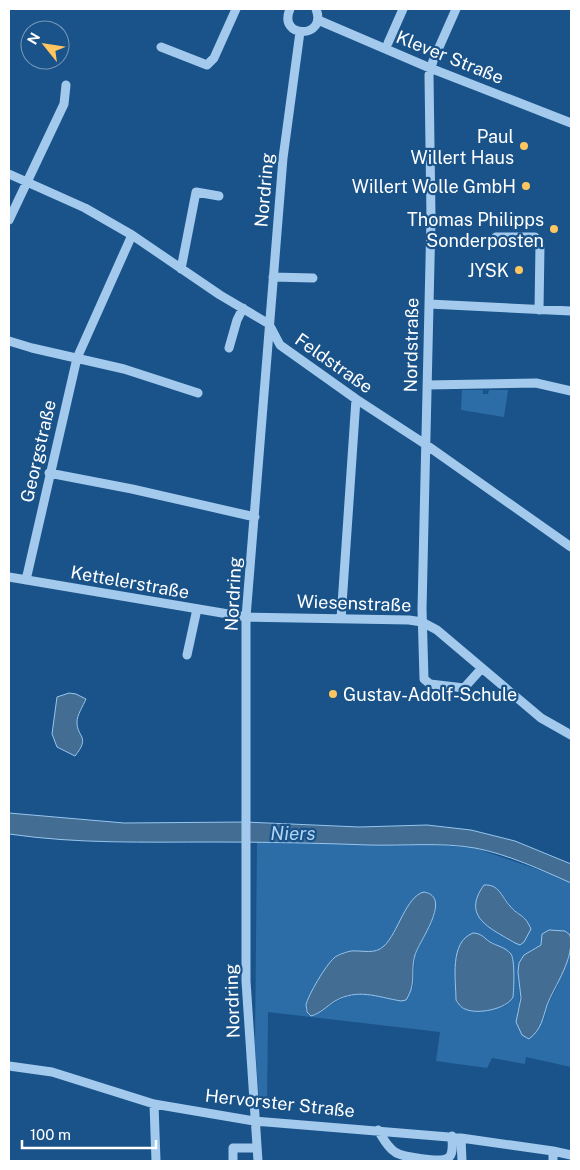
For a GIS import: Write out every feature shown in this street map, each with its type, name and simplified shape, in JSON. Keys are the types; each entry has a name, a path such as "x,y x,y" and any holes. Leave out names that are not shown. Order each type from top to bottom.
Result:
{"street":[{"path":"161,47 207,65 214,58 236,9"},
{"path":"288,9 289,24 295,30 304,32 313,28 318,20 316,9"},
{"path":"388,43 403,9"},
{"path":"430,68 456,9"},
{"name":"Klever Straße","path":"318,20 430,68 571,123"},
{"name":"Nordring","path":"258,1161 246,981 246,617 283,158 300,32"},
{"name":"Nordstraße","path":"430,68 431,218 422,622 424,634 424,679 426,683 464,688 482,668"},
{"path":"9,220 64,104 66,84"},
{"path":"9,174 85,208 132,235 181,269 269,324"},
{"path":"181,269 196,192 220,196"},
{"name":"Georgstraße","path":"26,580 76,358 132,235"},
{"path":"496,236 535,237 539,241 539,310"},
{"path":"273,276 313,278"},
{"path":"428,304 571,311"},
{"path":"229,348 242,308"},
{"name":"Feldstraße","path":"269,324 280,345 571,547"},
{"path":"9,341 124,369 198,393"},
{"path":"426,385 536,384 571,390"},
{"path":"341,619 356,399"},
{"path":"49,473 132,489 255,517"},
{"name":"Kettelerstraße","path":"9,578 246,617"},
{"path":"187,655 197,609"},
{"name":"Wiesenstraße","path":"246,617 409,620 422,622 437,630 541,718 571,736"},
{"name":"Hervorster Straße","path":"9,1066 52,1072 154,1104 254,1121 456,1137 571,1155"},
{"path":"154,1104 156,1161"},
{"path":"378,1130 393,1151 402,1156 428,1159 443,1160 448,1158 456,1137"},
{"path":"456,1137 462,1161"},
{"path":"233,1161 233,1148 256,1148"},
{"path":"553,1151 553,1161"}],"shaded area":[{"path":"462,390 483,390 483,394 488,394 489,390 508,390 504,417 461,410"},
{"path":"257,842 435,845 475,848 551,874 571,883 571,942 570,935 556,930 542,934 541,945 529,952 519,966 520,992 517,1013 544,1019 547,1006 558,985 571,944 571,1067 526,1057 525,1064 492,1058 487,1068 436,1061 440,1032 268,1012 267,1102 259,1101 255,1044","holes":["424,892 433,897 435,914 415,955 413,987 401,1001 365,995 348,996 317,1014 306,1005 323,971 336,957 352,951 371,952 378,950 386,945","505,898 531,929 515,943 485,923","483,937 510,953 513,997 505,1006 481,1011 465,1009 456,1000 456,962 463,940"]}],"water":[{"path":"69,693 86,699 77,719 83,741 75,756 57,747 52,734 57,697"},
{"name":"Niers","path":"9,813 124,823 245,822 359,827 427,825 471,830 515,841 571,864 571,883 512,858 462,846 272,842 111,842 60,839 9,834"},
{"path":"484,885 493,886 499,891 510,906 524,918 531,929 524,942 520,945 488,926 477,913 478,896"},
{"path":"424,892 432,896 435,902 435,910 415,955 411,988 406,1000 401,1001 360,994 352,995 335,1001 311,1016 307,1012 307,1000 318,980 334,958 349,951 373,951 380,949 394,933 412,900"},
{"path":"549,930 565,931 570,935 570,953 547,1005 541,1024 529,1039 522,1035 516,1022 521,998 518,972 519,963 524,955 541,945 542,934"},
{"path":"473,933 506,950 512,957 514,974 513,997 505,1005 491,1010 470,1011 462,1008 456,1000 455,972 457,953 460,944"}],"place":[{"name":"Paul Willert Haus","path":"524,146"},
{"name":"Willert Wolle GmbH","path":"526,186"},
{"name":"Thomas Philipps Sonderposten","path":"554,229"},
{"name":"JYSK","path":"519,270"},
{"name":"Gustav-Adolf-Schule","path":"333,694"}]}
